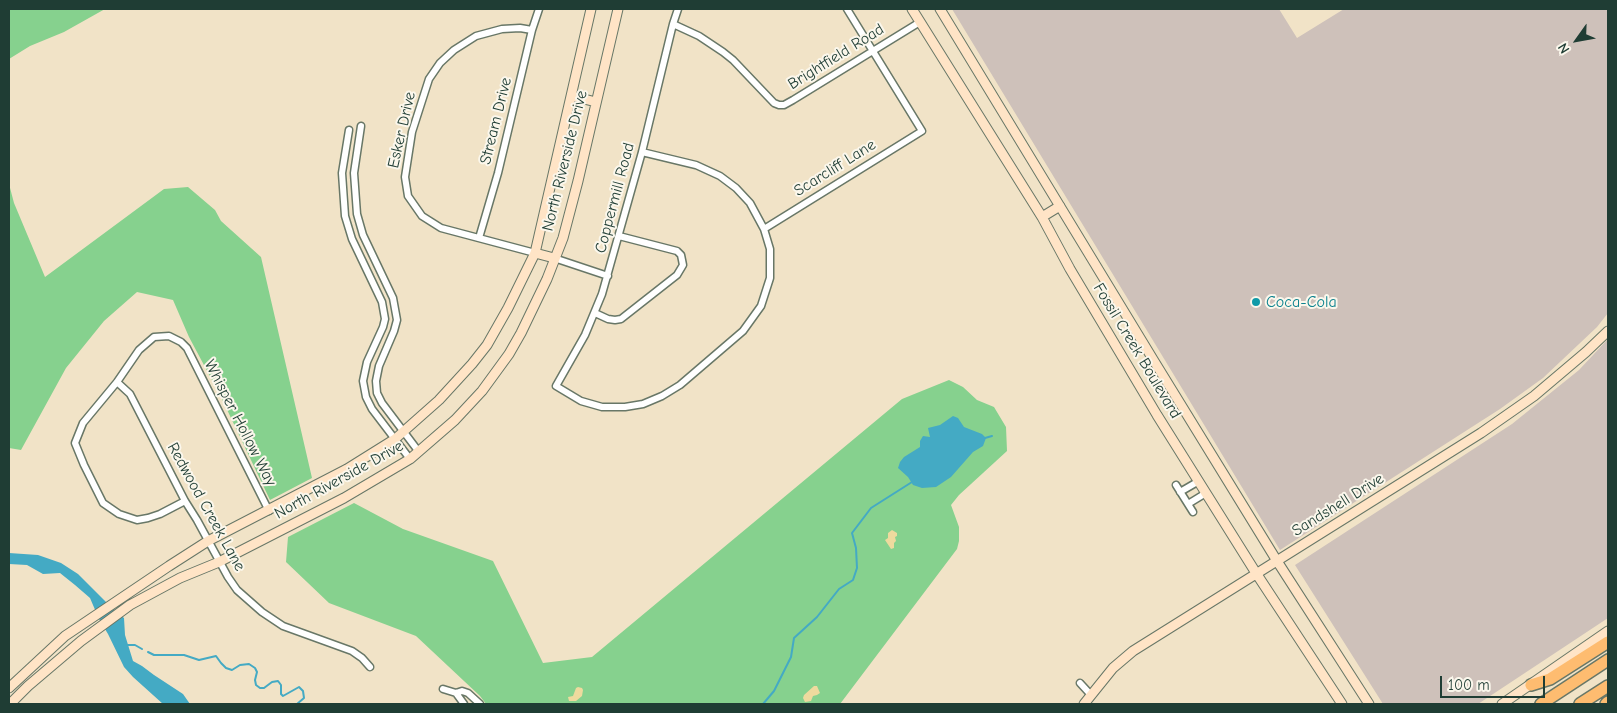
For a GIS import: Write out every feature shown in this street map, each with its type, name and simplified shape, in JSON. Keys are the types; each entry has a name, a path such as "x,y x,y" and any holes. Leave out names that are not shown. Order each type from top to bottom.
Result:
{"highway":[{"path":"1531,685 1550,679 1608,642"},
{"path":"1545,702 1608,660"},
{"path":"1580,704 1608,686"}],"main road":[{"name":"North Riverside Drive","path":"9,688 65,636 208,541 347,469 395,439 439,400 472,364 487,345 508,308 535,252 572,96 578,59 590,9"},
{"name":"North Riverside Drive","path":"10,704 80,641 125,608 180,578 219,562 344,498 410,459 455,420 482,390 496,373 521,333 540,293 568,219 618,9"},
{"name":"Fossil Creek Boulevard","path":"912,9 1042,217 1070,269 1133,375 1256,574 1342,704"},
{"name":"Fossil Creek Boulevard","path":"940,9 1277,561 1369,704"},
{"path":"572,96 596,102"},
{"path":"1042,217 1060,206"},
{"path":"535,252 554,258"},
{"name":"Sandshell Drive","path":"1084,704 1113,668 1133,651 1435,462 1532,398 1608,331"},
{"path":"1502,704 1608,632"}],"street":[{"name":"Stream Drive","path":"479,238 498,173 532,30 539,9"},
{"name":"Coppermill Road","path":"678,9 608,276 582,341 556,386 590,404 614,408 643,404 662,396 680,385 736,338 750,323 761,306 770,278 770,249 764,229"},
{"path":"847,9 873,51"},
{"name":"Brightfield Road","path":"673,24 699,36 723,52 774,103 784,105 920,22"},
{"name":"Esker Drive","path":"532,30 520,28 502,29 476,36 454,50 440,63 429,78 412,132 405,177 408,196 422,216 441,228 535,252"},
{"name":"Scarcliff Lane","path":"764,229 922,131 873,51"},
{"path":"361,126 354,173 357,214 363,235 393,298 396,320 394,331 379,366 376,381 377,393 382,403 419,452"},
{"path":"349,130 342,172 345,216 352,239 382,302 384,319 383,327 367,362 363,381 366,397 372,409 410,459"},
{"path":"642,152 681,160 720,176 736,188 750,203 764,229"},
{"path":"595,312 608,319 621,319 677,275 683,265 681,255 677,251 619,236"},
{"path":"554,258 608,276"},
{"name":"Whisper Hollow Way","path":"117,382 139,350 154,337 169,336 181,342 187,348 269,511"},
{"path":"117,382 83,423 75,443 97,492 108,507 119,514 137,520 160,514 185,500"},
{"name":"Redwood Creek Lane","path":"117,382 130,394 185,500 219,562 237,590 262,612 284,626 352,651 370,667"},
{"path":"1180,492 1198,480"},
{"path":"1176,485 1193,512"},
{"path":"1188,504 1206,493"},
{"path":"1080,683 1091,694"},
{"path":"443,688 456,693 464,704"},
{"path":"456,693 462,691 468,693 480,704"}],"shaded area":[{"path":"952,9 1279,9 1297,38 1344,9 1608,9 1608,313 1597,327 1543,378 1500,409 1280,550"},
{"path":"1608,339 1608,618 1478,704 1383,704 1295,565 1512,424 1579,370"}],"green space":[{"path":"9,9 105,9 64,32 30,46 9,59"},
{"path":"9,184 14,203 45,277 164,189 188,187 215,210 221,221 261,257 312,478 270,500 221,397 189,337 173,300 137,292 104,321 66,368 21,450 9,448"},
{"path":"949,380 963,387 977,400 994,407 1006,427 1007,451 959,495 951,505 959,527 957,549 840,704 486,704 480,696 416,636 329,603 286,562 288,537 354,503 403,529 493,561 543,663 592,657 902,399"}],"sand":[{"path":"892,530 897,533 897,536 895,537 894,548 891,549 885,540 888,538 888,533"},
{"path":"814,686 817,686 820,693 813,696 811,701 805,702 804,695"},
{"path":"578,687 583,690 582,696 576,701 569,701 568,697 573,696"}],"water":[{"path":"953,416 958,418 964,427 982,434 986,438 983,446 973,452 951,477 936,487 922,488 913,485 908,477 898,468 900,462 904,457 920,447 920,441 923,436 930,437 928,428 940,425"},
{"path":"9,553 38,555 61,563 78,574 124,618 125,635 133,661 183,694 190,704 163,704 133,677 124,667 90,598 75,585 60,573 43,574 27,565 9,564"}],"waterway":[{"path":"985,438 992,436"},
{"path":"763,704 774,691 791,657 794,638 817,617 839,589 853,580 857,568 856,548 852,533 871,508 912,482"},
{"path":"127,645 135,645 142,649"},
{"path":"148,652 154,655 184,655 199,660 216,656 226,668 232,670 240,665 249,664 257,672 255,680 256,685 260,688 278,681 281,685 281,694 283,696 299,687 303,691 304,698 297,704"}],"place":[{"name":"Coca-Cola","path":"1256,302"}]}
